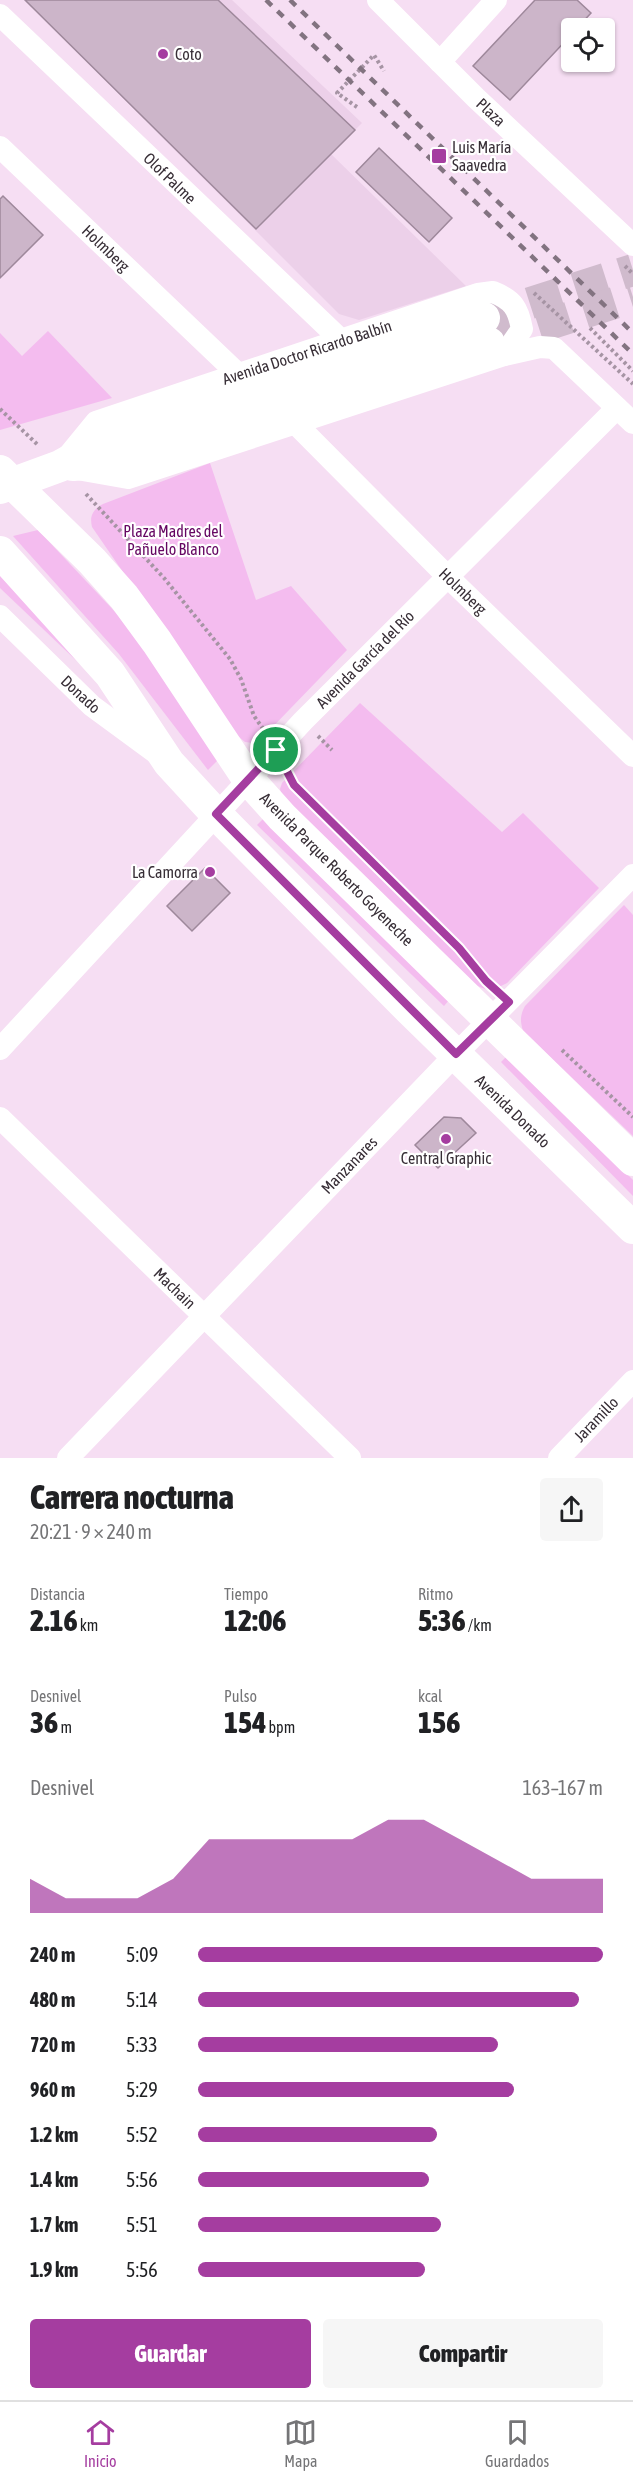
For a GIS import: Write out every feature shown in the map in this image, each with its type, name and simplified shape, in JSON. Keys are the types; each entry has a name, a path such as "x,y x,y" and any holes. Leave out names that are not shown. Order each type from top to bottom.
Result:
{"main road":[{"path":"60,466 123,431 492,339"},
{"name":"Avenida Doctor Ricardo Balbín","path":"4,481 60,466"},
{"name":"Avenida Parque Roberto Goyeneche","path":"4,481 92,561 124,597 157,642 248,779 282,817 633,1160"},
{"path":"0,552 110,674 169,763 216,814"},
{"name":"Avenida Donado","path":"216,814 633,1228"}],"street":[{"name":"Plaza","path":"378,0 633,245"},
{"path":"440,62 496,0"},
{"name":"Olof Palme","path":"3,22 341,340"},
{"name":"Holmberg","path":"0,147 238,374"},
{"name":"Avenida Doctor Ricardo Balbín","path":"60,466 96,422 478,294 493,292 508,298"},
{"path":"60,466 128,478 296,423 492,339 522,329 519,315 508,298"},
{"path":"492,339 555,348 625,416"},
{"name":"Avenida García del Río","path":"0,1049 248,779 447,576 625,416"},
{"name":"Holmberg","path":"296,423 447,576 633,756"},
{"name":"Donado","path":"0,616 92,706 169,763"},
{"name":"Manzanares","path":"68,1458 456,1054 633,875"},
{"name":"Machain","path":"0,1118 350,1458"},
{"name":"Jaramillo","path":"559,1458 633,1381"}],"path":[{"path":"357,107 337,93 374,55 384,71"},
{"path":"508,298 528,288 633,384"},
{"path":"590,328 633,371"},
{"path":"0,409 60,466 164,578 230,659 241,679 254,716 276,750 294,785 459,948"}],"shaded area":[{"path":"25,0 232,0 362,123 331,154 466,286 359,320 339,314"}],"green space":[{"path":"48,331 112,398 0,430 0,333 22,356"},
{"name":"Plaza Madres del Pañuelo Blanco","path":"210,463 256,600 291,586 347,650 261,739 253,743 245,742 233,732 91,523 93,513 103,504"},
{"path":"38,530 133,631 218,760 208,770 119,654 13,536"},
{"path":"0,569 103,686 0,588"},
{"path":"360,703 502,832 523,813 599,888 507,983 490,989 473,983 283,799 280,789 282,783"},
{"path":"266,816 450,999 444,1006 257,825"},
{"path":"624,905 633,915 633,1136 523,1031 521,1021 525,1006"},
{"path":"508,1055 633,1180 633,1196 501,1062"}],"building":[{"path":"25,0 218,0 355,130 256,229"},
{"path":"535,0 577,0 591,13 586,18 561,18 561,46 510,100 473,66"},
{"path":"379,148 452,218 429,242 356,172"},
{"path":"3,196 43,235 0,278 0,199"},
{"path":"205,868 230,893 192,931 167,906"},
{"name":"Central Graphic","path":"444,1117 461,1118 476,1133 438,1168 415,1145"}],"tunnel":[{"path":"484,318 633,270"},
{"path":"493,342 633,297"}],"railway":[{"path":"266,0 633,354"},
{"path":"290,0 633,333"}],"place":[{"name":"Coto","path":"163,54"},
{"name":"Luis María Saavedra","path":"439,156"},
{"name":"La Camorra","path":"210,872"},
{"name":"Central Graphic","path":"446,1139"}],"route":[{"path":"276,750 294,785 459,948 486,981 509,1002 456,1054 216,814 276,750"}]}
